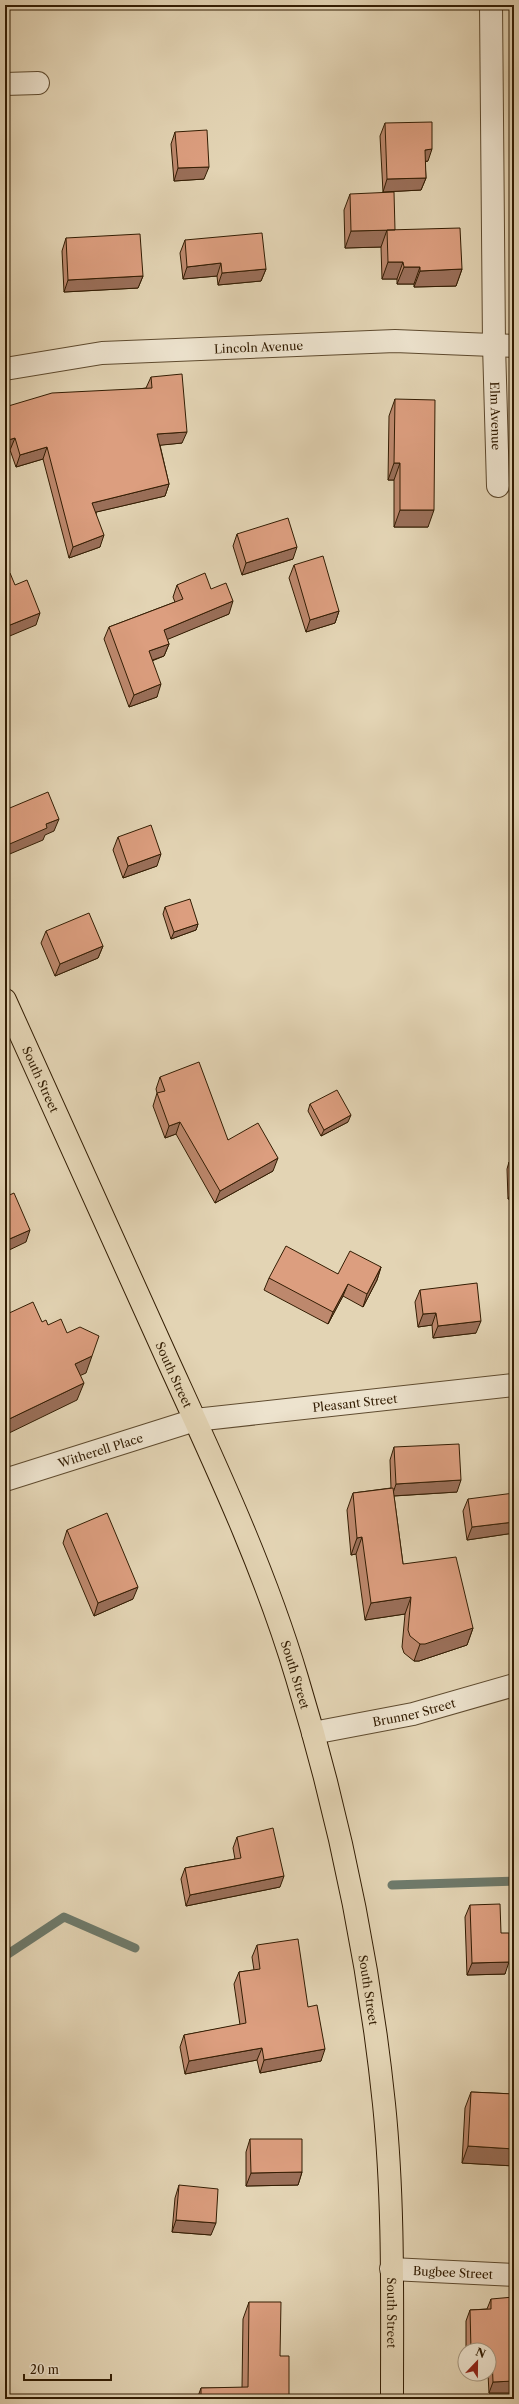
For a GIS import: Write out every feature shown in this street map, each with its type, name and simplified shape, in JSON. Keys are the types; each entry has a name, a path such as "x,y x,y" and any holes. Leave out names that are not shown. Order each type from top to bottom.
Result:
{"main road":[{"name":"South Street","path":"5,1000 195,1420 278,1618 313,1732 348,1876 365,1962 376,2034 385,2122 391,2269 392,2399"}],"street":[{"name":"Elm Avenue","path":"491,5 504,346 498,486"},
{"path":"5,84 38,83"},
{"name":"Lincoln Avenue","path":"5,368 62,358 110,353 395,341 463,342 504,346"},
{"name":"Pleasant Street","path":"195,1420 514,1385"},
{"name":"Witherell Place","path":"5,1480 195,1420"},
{"name":"Brunner Street","path":"313,1732 413,1714 514,1685"},
{"name":"Bugbee Street","path":"391,2269 514,2276"}],"building":[{"path":"432,122 432,149 425,150 426,178 387,179 385,123"},
{"path":"207,130 209,167 178,168 175,132"},
{"path":"394,192 395,230 351,231 350,194"},
{"path":"460,228 462,269 420,271 420,267 404,267 403,262 388,262 387,230"},
{"path":"262,233 266,269 222,273 221,263 187,267 185,240"},
{"path":"140,234 143,276 68,280 66,238"},
{"path":"182,374 187,432 157,434 169,484 92,503 104,535 73,547 47,447 20,455 15,438 5,441 5,407 52,393 152,388 151,377"},
{"path":"395,399 435,400 434,510 400,510 400,463 394,463"},
{"path":"288,518 297,547 246,563 237,534"},
{"path":"323,556 339,611 310,620 294,565"},
{"path":"10,573 15,585 27,580 40,613 5,627 5,575"},
{"path":"205,573 211,589 226,583 233,601 164,630 169,644 149,651 161,684 134,695 109,627 183,599 177,585"},
{"path":"48,792 59,819 46,824 47,828 5,846 5,810"},
{"path":"151,825 161,854 128,866 118,837"},
{"path":"190,899 198,924 174,932 165,907"},
{"path":"89,913 103,946 60,964 46,931"},
{"path":"199,1062 228,1140 258,1123 278,1158 220,1191 180,1122 169,1126 157,1093 165,1091 160,1077"},
{"path":"337,1090 351,1115 324,1130 310,1104"},
{"path":"509,1162 514,1162 514,1192 511,1193"},
{"path":"14,1193 30,1230 5,1241 5,1197"},
{"path":"286,1246 338,1274 350,1251 381,1267 367,1294 348,1284 333,1312 269,1278"},
{"path":"477,1283 481,1321 438,1326 436,1313 423,1314 420,1290"},
{"path":"33,1302 42,1322 46,1320 48,1325 61,1319 67,1333 80,1327 99,1336 92,1356 75,1364 84,1383 5,1421 5,1315"},
{"path":"459,1444 461,1480 396,1484 394,1447"},
{"path":"393,1488 403,1564 456,1557 473,1628 425,1644 420,1644 410,1636 408,1630 411,1597 371,1603 362,1537 357,1538 353,1493"},
{"path":"514,1493 514,1522 472,1527 468,1499"},
{"path":"107,1513 138,1587 98,1603 67,1530"},
{"path":"273,1828 284,1876 190,1895 185,1868 241,1858 237,1837"},
{"path":"500,1904 501,1933 509,1933 509,1962 472,1963 470,1905"},
{"path":"298,1939 308,2007 317,2005 325,2049 264,2060 262,2048 189,2061 184,2035 246,2023 239,1972 260,1969 257,1945"},
{"path":"471,2092 514,2094 514,2149 468,2146"},
{"path":"250,2139 302,2139 302,2172 251,2173"},
{"path":"179,2185 218,2189 216,2223 176,2220"},
{"path":"514,2297 514,2381 497,2382 497,2342 471,2342 470,2310 491,2309 491,2299"},
{"path":"249,2302 281,2302 280,2356 289,2356 289,2399 201,2399 201,2388 248,2387"}],"waterway":[{"path":"392,1885 514,1881"},
{"path":"5,1956 64,1917 135,1948"}]}
